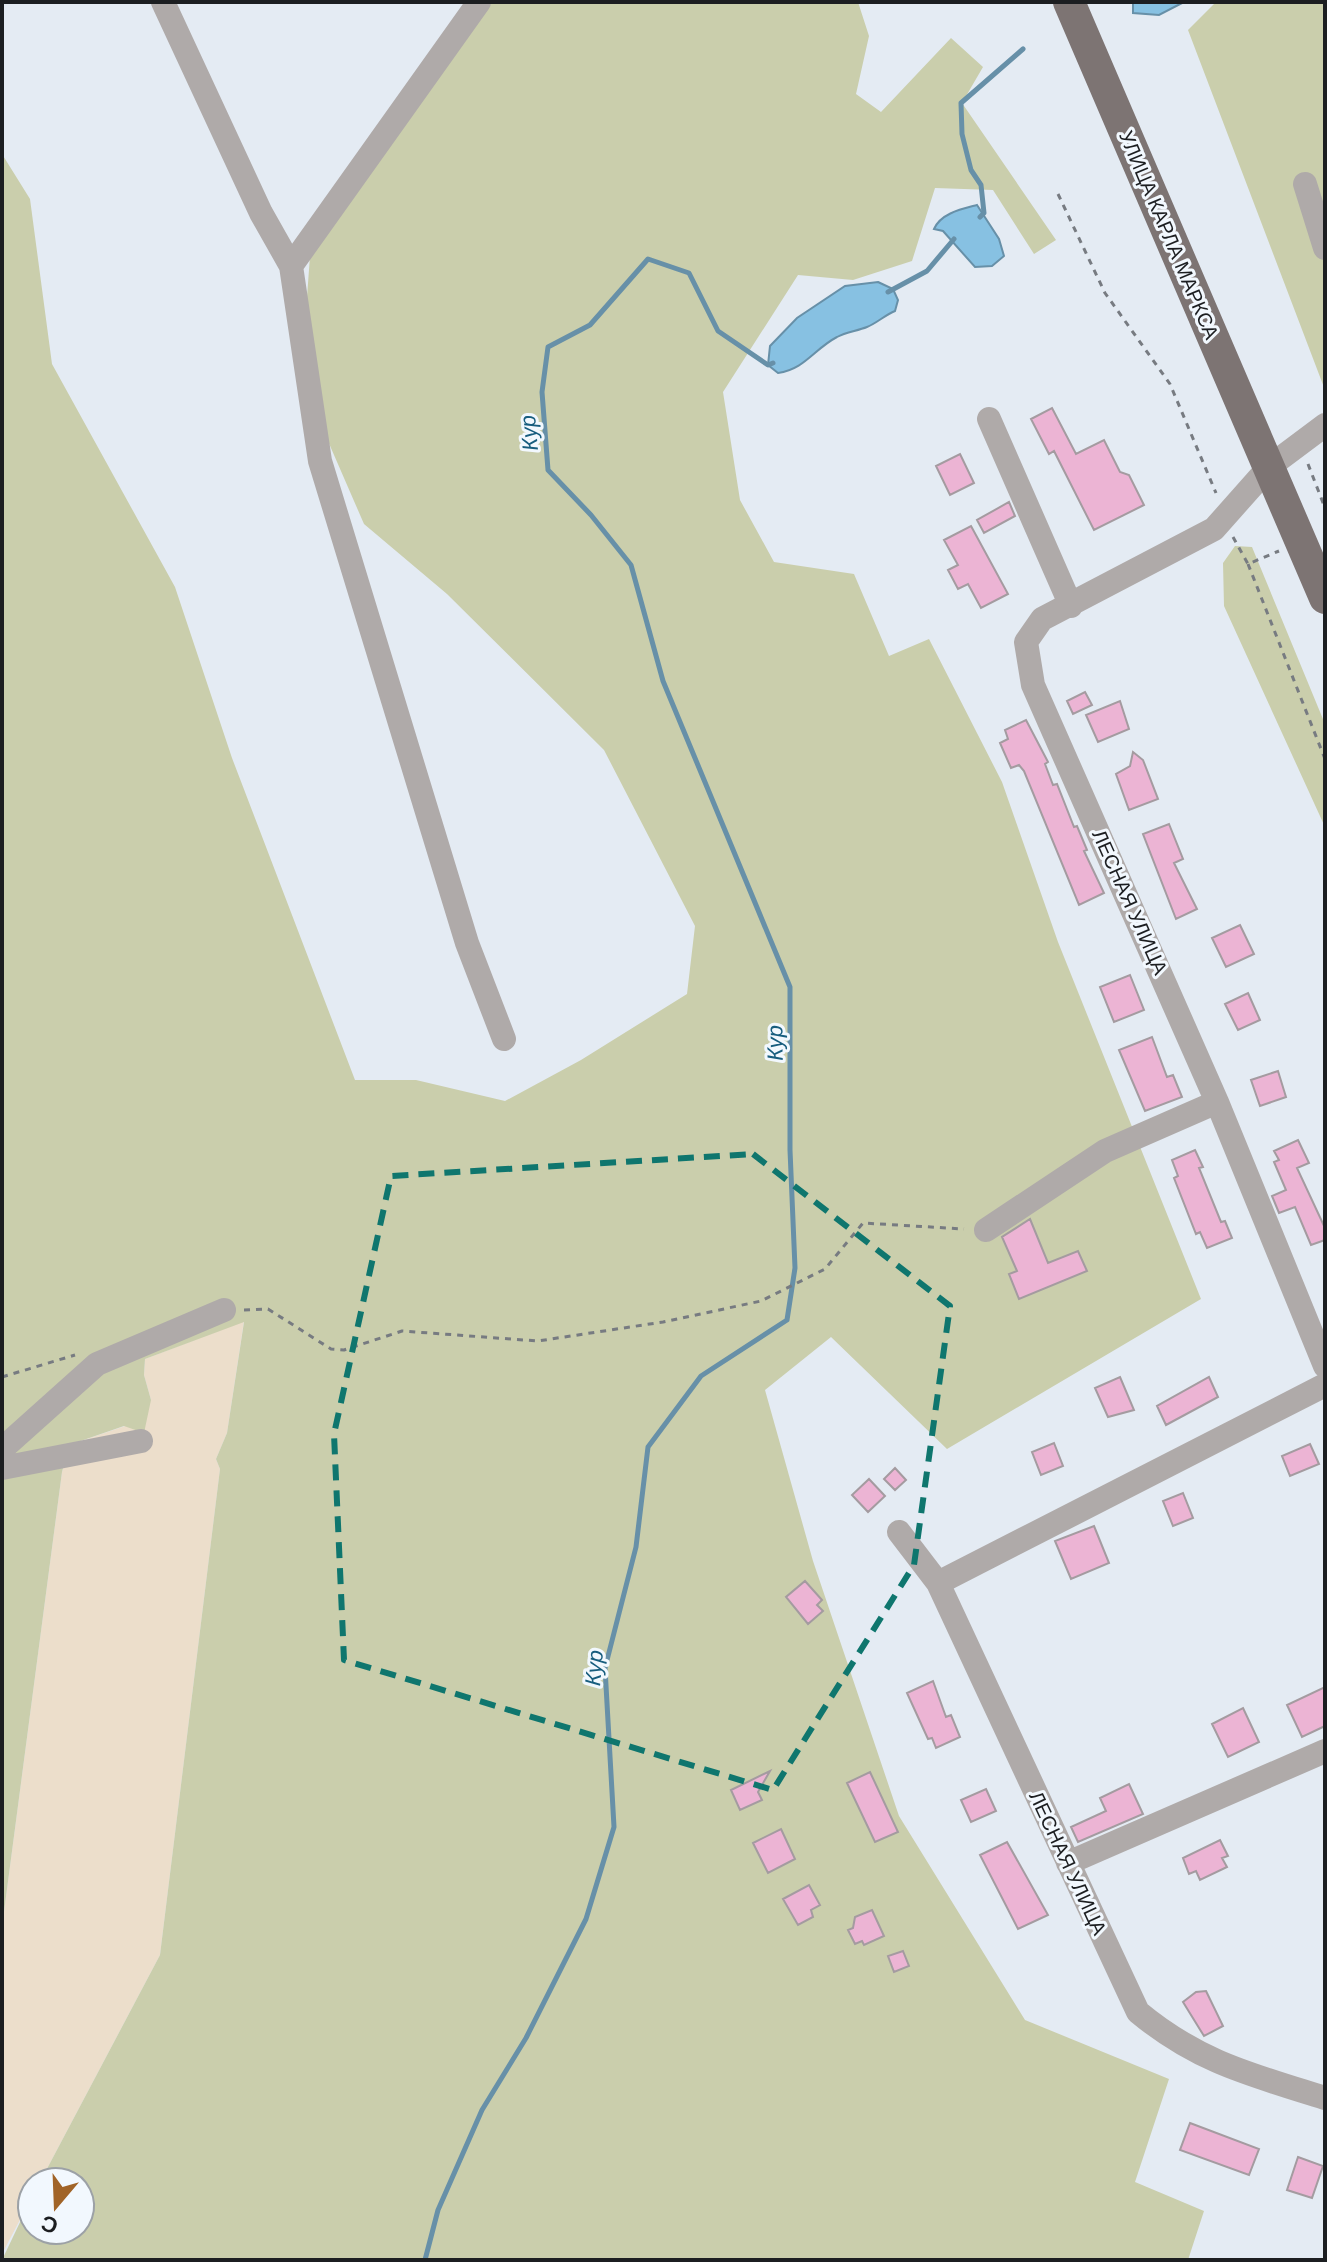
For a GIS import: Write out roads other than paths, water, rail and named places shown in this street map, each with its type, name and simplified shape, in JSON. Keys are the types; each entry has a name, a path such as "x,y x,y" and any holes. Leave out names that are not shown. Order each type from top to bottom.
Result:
{"main road":[{"name":"УЛИЦА КАРЛА МАРКСА","path":"1069,2 1325,598"}],"street":[{"path":"163,2 261,213 291,266 320,461 463,928 504,1039"},
{"path":"291,266 479,2"},
{"path":"1305,184 1325,248"},
{"path":"989,419 1071,606"},
{"path":"1269,467 1325,425"},
{"name":"ЛЕСНАЯ УЛИЦА","path":"1269,467 1218,524 1042,619 1026,642 1033,685 1217,1102 1325,1366"},
{"path":"986,1230 1105,1151 1217,1102"},
{"path":"2,1449 97,1364 224,1310"},
{"path":"938,1583 1325,1385"},
{"path":"2,1468 141,1441"},
{"name":"ЛЕСНАЯ УЛИЦА","path":"899,1532 938,1583 1138,2012 1171,2040 1216,2063 1325,2098"},
{"path":"1068,1863 1325,1751"}],"water":[{"path":"1133,2 1184,2 1159,15 1133,13"},
{"path":"977,205 999,239 1004,256 992,266 975,267 943,231 934,229 947,215"},
{"path":"878,282 893,289 898,300 895,311 867,327 837,337 787,371 778,373 768,365 770,346 797,318 845,286"}],"waterway":[{"path":"980,217 984,213 981,185 971,170 962,134 961,103 1023,49"},
{"name":"Кур","path":"888,292 927,271 954,239"},
{"name":"Кур","path":"425,2260 438,2210 482,2110 526,2038 586,1919 614,1827 605,1668 636,1547 648,1447 701,1376 787,1320 795,1268 790,1150 790,987 663,681 631,565 591,515 548,470 542,392 548,347 590,325 648,259 689,273 718,331 768,365 773,363"}]}
